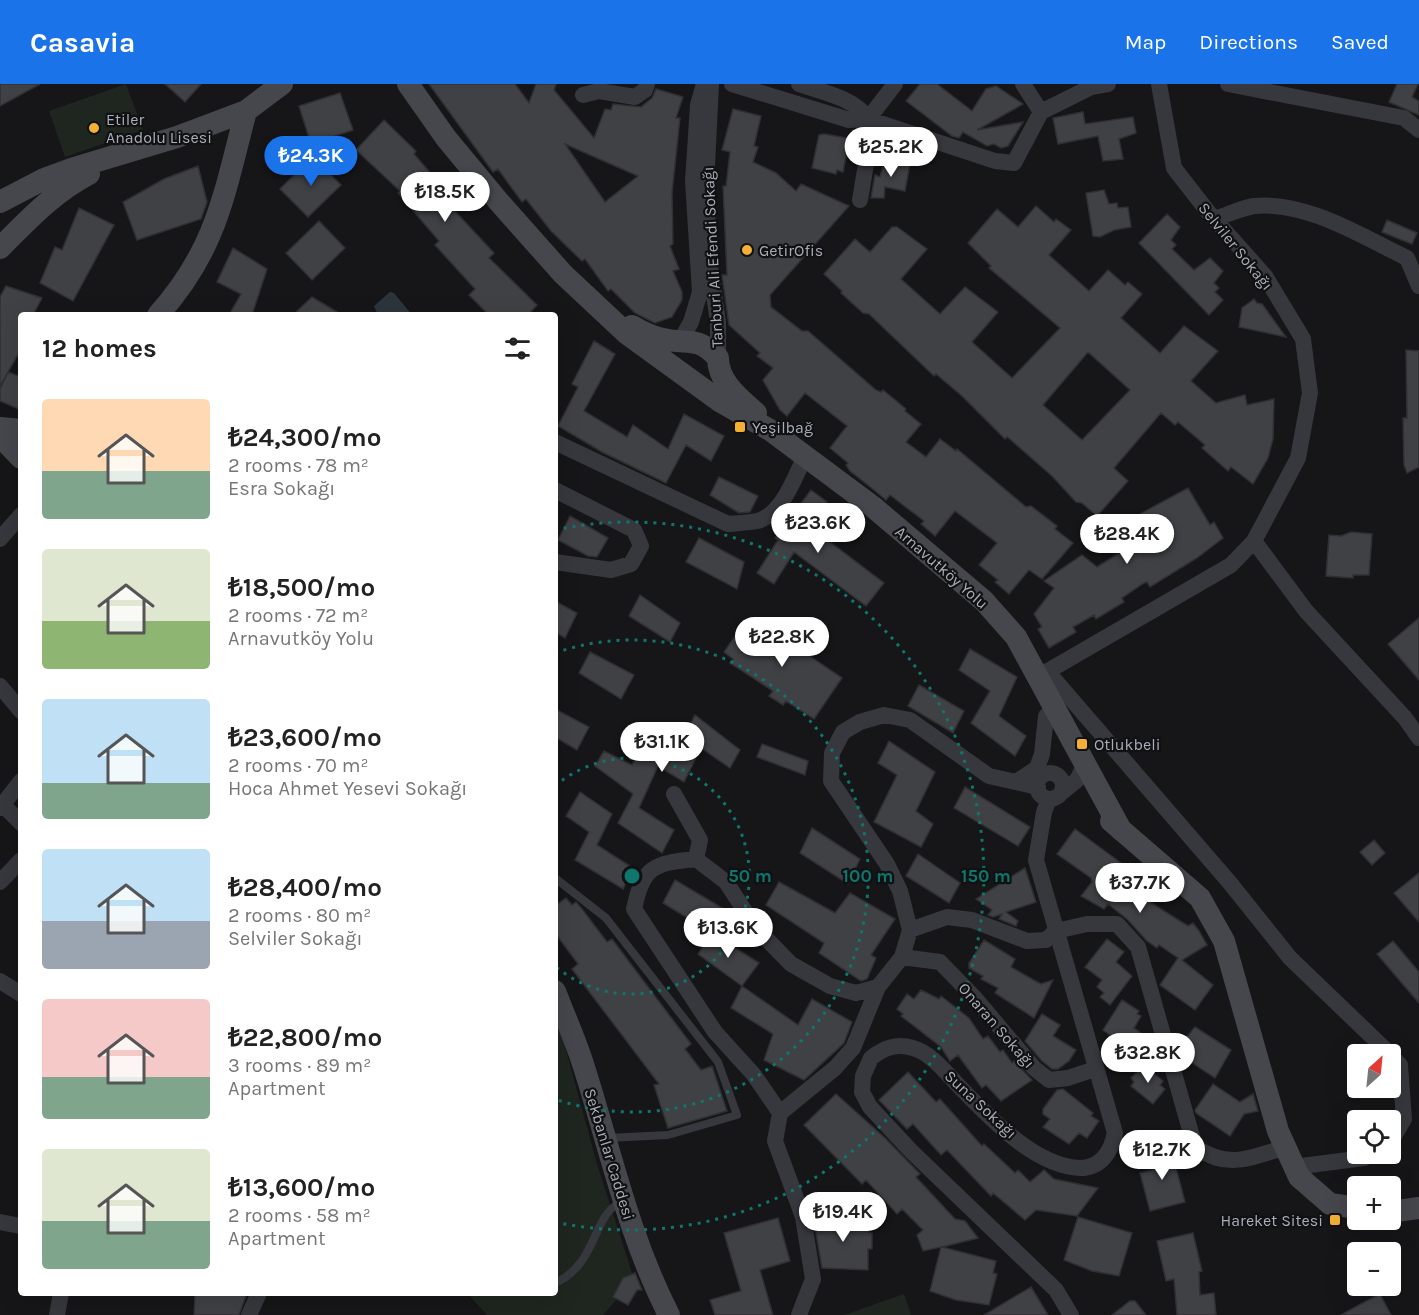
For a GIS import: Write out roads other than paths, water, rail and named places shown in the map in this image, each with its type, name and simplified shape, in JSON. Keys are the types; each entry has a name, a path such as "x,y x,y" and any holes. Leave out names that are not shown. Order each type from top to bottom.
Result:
{"main road":[{"path":"0,202 44,179 177,137 246,111 282,84"},
{"path":"408,84 446,138 563,274 626,333 694,383 770,430"},
{"path":"160,312 191,273 211,237 246,111"},
{"path":"0,248 69,184 141,147"},
{"path":"604,311 646,334 665,340 692,340 707,346 741,400 764,420 770,430"},
{"path":"674,369 672,359 681,340"},
{"path":"694,383 709,379 718,363"},
{"path":"0,428 18,430"},
{"name":"Arnavutköy Yolu","path":"770,430 872,506 984,601 1016,637 1041,675"},
{"path":"0,436 18,449"},
{"path":"1041,675 1046,716 1061,781 1200,898 1224,941 1278,1131 1299,1177 1330,1204 1347,1206"},
{"path":"1041,675 1061,781"},
{"name":"Sekbanlar Caddesi","path":"558,999 583,1062 623,1202 653,1285 669,1315"},
{"path":"1401,1210 1419,1208"}],"street":[{"path":"583,95 599,91 635,97 645,90 647,84"},
{"name":"Tanburi Ali Efendi Sokağı","path":"681,340 692,322 700,292 693,182 698,105 704,84"},
{"name":"Tanburi Ali Efendi Sokağı","path":"711,84 706,186 710,260 718,322 718,363"},
{"path":"732,84 849,120 868,119 995,161 1014,163 1041,112 1091,87 1108,84"},
{"path":"799,84 862,109 868,119 866,164 860,200"},
{"path":"868,119 895,84"},
{"path":"1023,84 1041,112"},
{"name":"Selviler Sokağı","path":"1041,675 1231,565 1254,541 1298,458 1310,393 1303,339 1265,276 1214,219 1174,168 1158,84"},
{"path":"1228,84 1404,118 1419,130"},
{"path":"1214,219 1252,206 1285,206 1331,223 1407,258 1419,286"},
{"path":"558,443 728,524 759,521 775,509 793,482 805,456"},
{"path":"558,492 588,509 634,530 641,546 631,564 611,570 558,562"},
{"path":"0,539 18,518"},
{"path":"1254,541 1306,611 1405,718 1419,738"},
{"path":"1041,675 1230,883 1290,958 1379,1044"},
{"path":"0,686 18,707"},
{"path":"799,1315 813,1279 803,1217 775,1141 780,1113 836,1068 853,1048 878,987 902,957 910,930 900,891 887,864 831,781 832,753 843,732 884,715 910,720 989,776 1016,782 1061,781"},
{"path":"1016,782 1036,768 1042,754 1046,716"},
{"name":"Suna Sokağı","path":"870,1058 884,1048 915,1048 940,1066 1000,1127 1041,1156 1068,1167 1090,1168 1104,1159 1112,1147 1115,1133 1036,860 1061,781"},
{"path":"18,785 1,807 18,821"},
{"path":"674,794 700,840 696,859"},
{"path":"780,1113 754,1075 715,1032 634,909 639,883 662,862 696,859 726,882 756,928 791,964 830,986 856,993 878,987"},
{"path":"0,882 18,863"},
{"path":"910,930 947,917 972,920 1027,941 1046,939 1056,931 1087,924 1117,924 1137,946 1196,1147 1213,1159 1240,1161 1290,1157 1347,1158"},
{"name":"Onaran Sokağı","path":"902,957 940,962 974,997 1034,1068 1049,1080 1068,1078 1095,1069"},
{"path":"0,981 18,992"},
{"path":"853,1048 870,1058 863,1076 862,1092 870,1107 910,1151 1056,1290 1071,1315"},
{"path":"1401,1078 1404,1119 1401,1124"},
{"path":"0,1222 18,1225"},
{"path":"57,1315 60,1296"},
{"path":"249,1315 258,1296"}],"lane":[{"path":"558,880 606,918 718,1062 737,1116 668,1135 605,1138"},
{"path":"558,1280 580,1266 608,1211 623,1202"}],"place":[{"name":"Etiler Anadolu Lisesi","path":"94,128"},
{"name":"GetirOfis","path":"747,250"},
{"name":"Yeşilbağ","path":"740,427"},
{"name":"Otlukbeli","path":"1082,744"},
{"name":"Hareket Sitesi","path":"1335,1220"}]}
